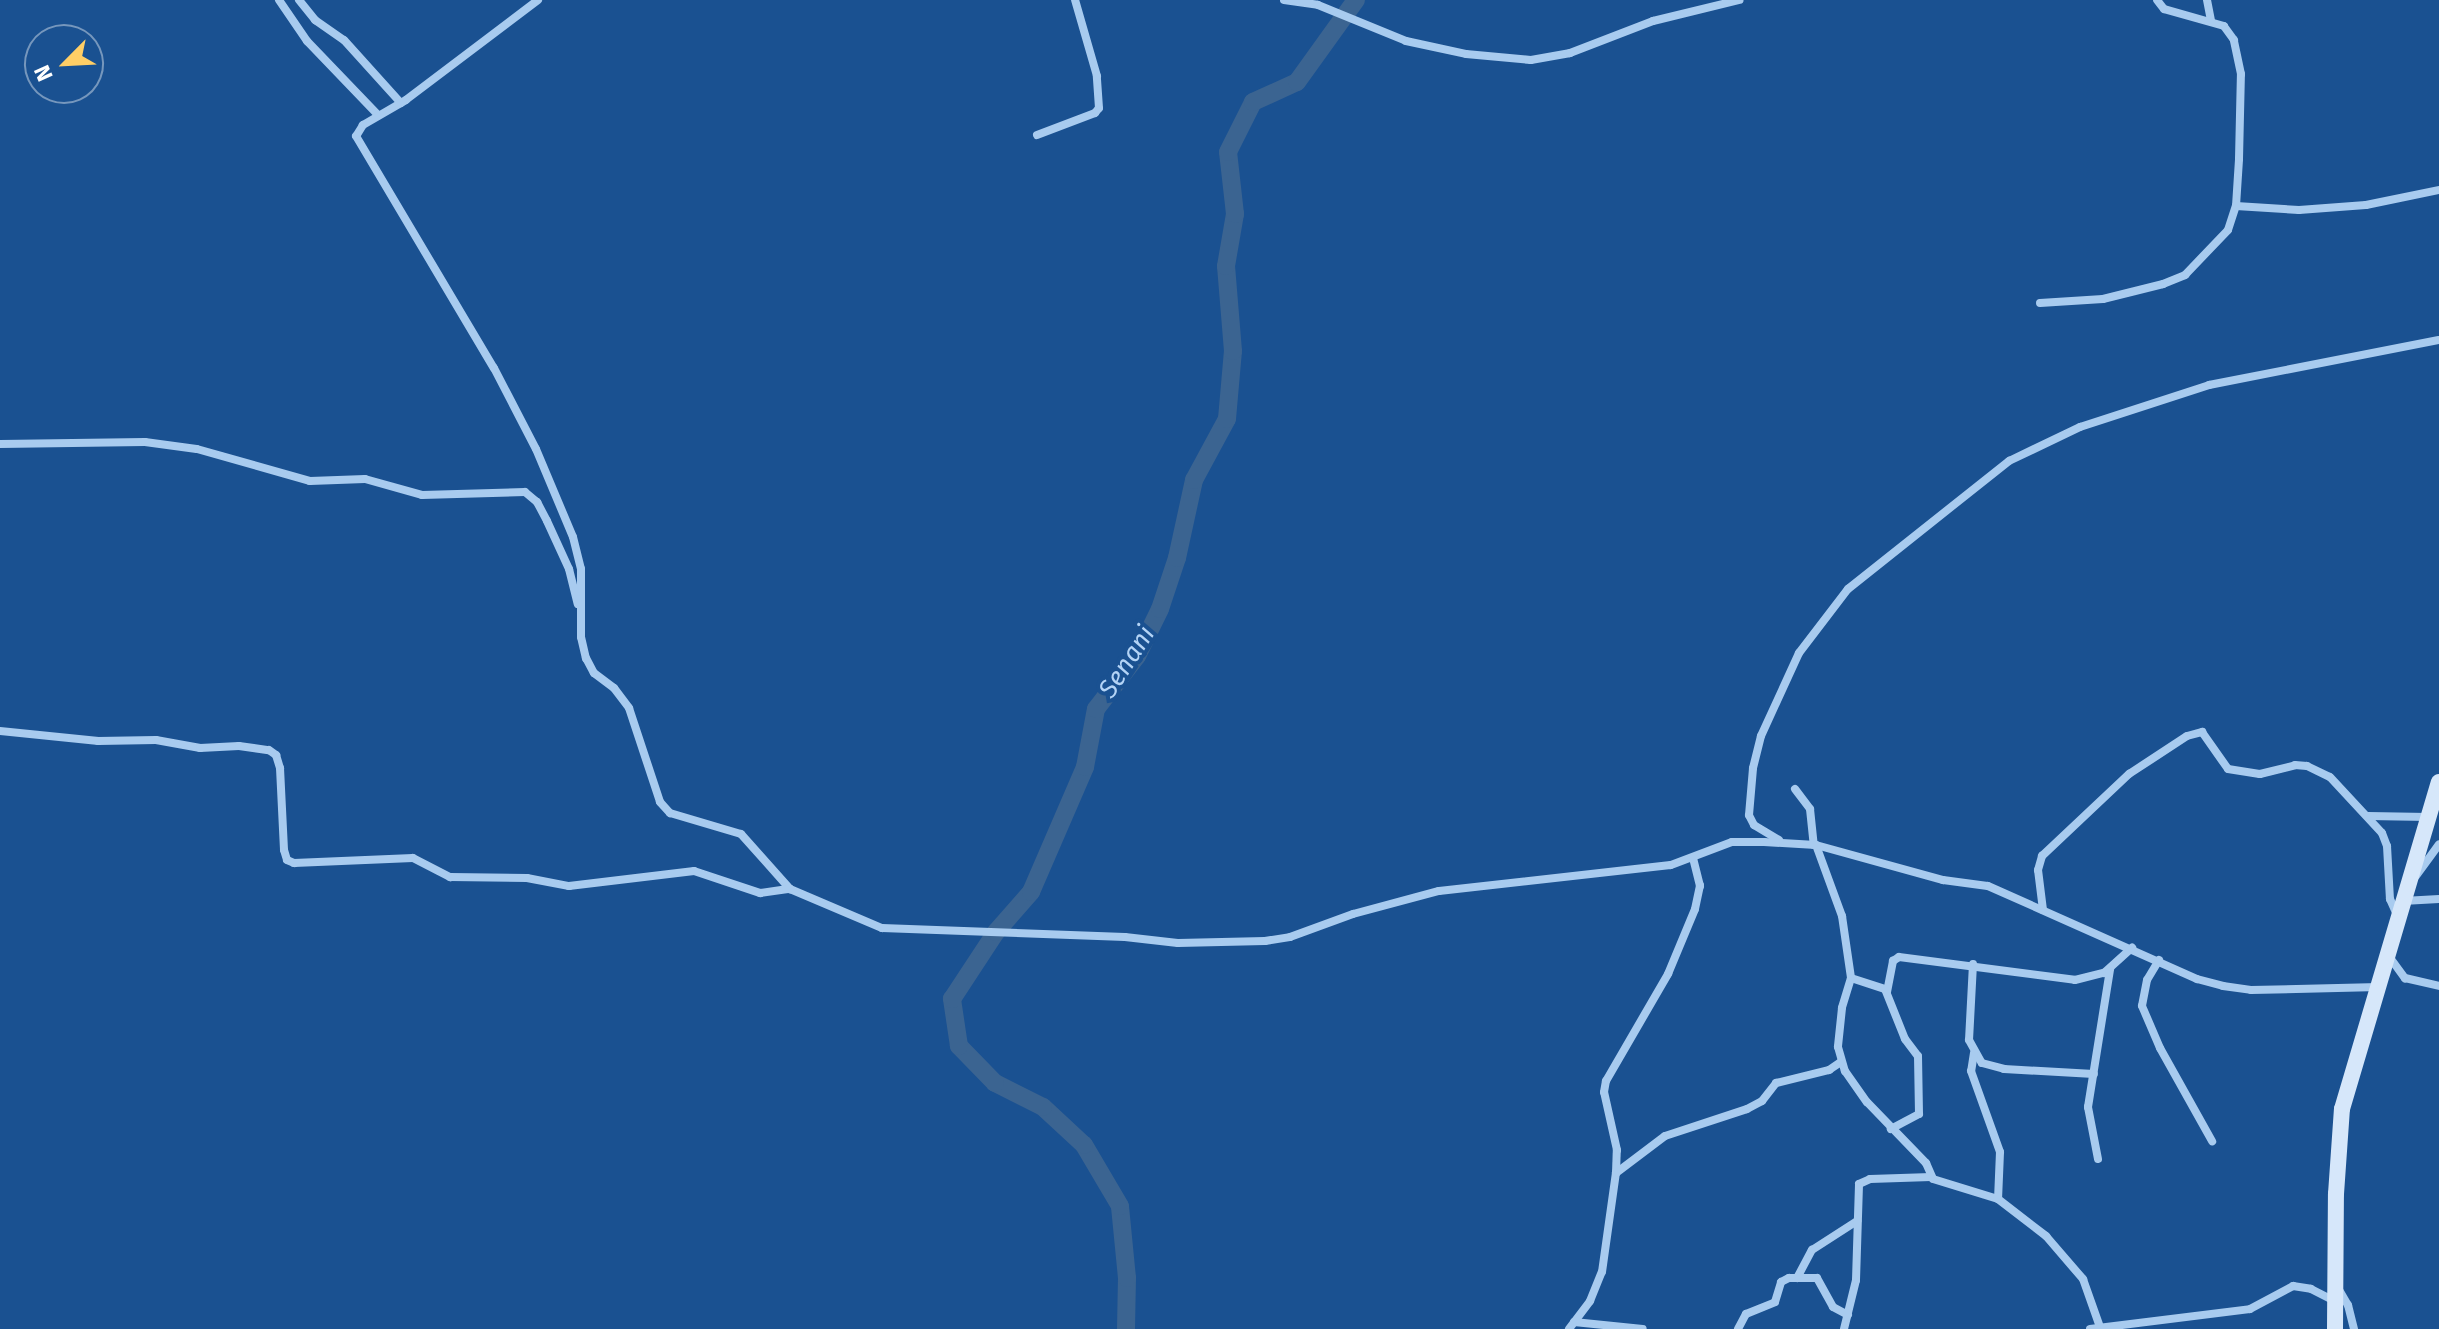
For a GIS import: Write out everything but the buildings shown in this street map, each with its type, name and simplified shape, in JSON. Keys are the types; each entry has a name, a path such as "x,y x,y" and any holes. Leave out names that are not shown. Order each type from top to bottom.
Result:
{"main road":[{"path":"2335,1329 2339,1129 2439,782"}],"street":[{"path":"279,0 307,41 378,115"},
{"path":"299,0 315,20 344,40 401,103"},
{"path":"538,0 401,103 363,125 358,140 480,344 536,449 577,554 582,592 581,622"},
{"path":"1037,135 1095,113 1099,108 1097,76 1075,0"},
{"path":"1284,0 1318,5 1406,41 1466,54 1531,60 1570,53 1653,21 1739,0"},
{"path":"2040,303 2103,299 2185,275 2228,230 2236,206 2241,74 2234,40 2224,26 2164,9 2157,0"},
{"path":"2207,0 2211,20"},
{"path":"2236,206 2299,210 2366,205 2439,190"},
{"path":"1790,845 1766,834 1754,825 1749,815 1753,768 1761,736 1799,653 1815,629 1848,589 1879,562 2009,461 2080,427 2209,385 2439,340"},
{"path":"0,444 145,442 197,449 310,481 365,479 422,495 525,492 537,502 565,559 581,622 586,658 594,673 614,688 629,708 660,802 670,813 741,834 790,889 882,928 1220,943 1290,937 1353,914 1439,891 1513,881 1591,877 1671,865 1732,842 1815,845 1943,880 1988,886 2197,979 2251,990 2360,984 2379,987"},
{"path":"0,731 269,750 276,755 280,768 285,857 294,863 413,858 450,877 527,878 577,887 694,871 760,893 790,889"},
{"path":"2043,910 2038,870 2042,856 2116,784 2193,733 2204,733 2228,769 2260,774 2295,765 2320,769 2382,833 2387,846 2390,899 2402,904 2439,899"},
{"path":"1795,789 1810,809 1815,845 1842,916 1851,978 1839,1027 1841,1062 1867,1102 1926,1163 1931,1177"},
{"path":"2368,816 2428,817"},
{"path":"2402,904 2439,844"},
{"path":"1572,1326 1590,1301 1602,1272 1616,1173 1617,1150 1605,1102 1606,1081 1668,974 1695,909 1700,886 1693,858"},
{"path":"1887,992 1893,961 1899,957 1973,964 2075,980 2088,979 2110,969 2132,948"},
{"path":"2388,955 2405,978 2439,986"},
{"path":"2159,960 2147,980 2142,1006 2160,1048 2212,1141"},
{"path":"1973,964 1969,1040 1974,1053 1988,1067 2094,1074"},
{"path":"2098,1159 2088,1107 2110,969"},
{"path":"1851,978 1880,985 1887,992 1905,1039 1918,1056 1918,1117 1891,1129"},
{"path":"1974,1053 1971,1071 2000,1152 1998,1199"},
{"path":"1616,1173 1665,1136 1747,1109 1762,1101 1776,1083 1829,1070 1841,1062"},
{"path":"1844,1329 1856,1280 1861,1181 1931,1177 1998,1199 2046,1236 2083,1279 2095,1328 2250,1309 2293,1286 2335,1292 2348,1305 2354,1329"},
{"path":"1797,1278 1812,1250 1857,1221"},
{"path":"1738,1329 1746,1314 1775,1302 1784,1279 1817,1278 1833,1307 1848,1315"},
{"path":"1572,1326 1643,1329"}],"waterway":[{"name":"Senani","path":"1126,1329 1127,1278 1120,1206 1084,1145 1043,1107 995,1083 959,1046 952,999 996,932 1031,892 1085,767 1096,709 1137,656 1160,609 1177,558 1194,480 1227,419 1233,351 1226,266 1235,214 1228,152 1253,102 1297,82 1356,0"}]}
